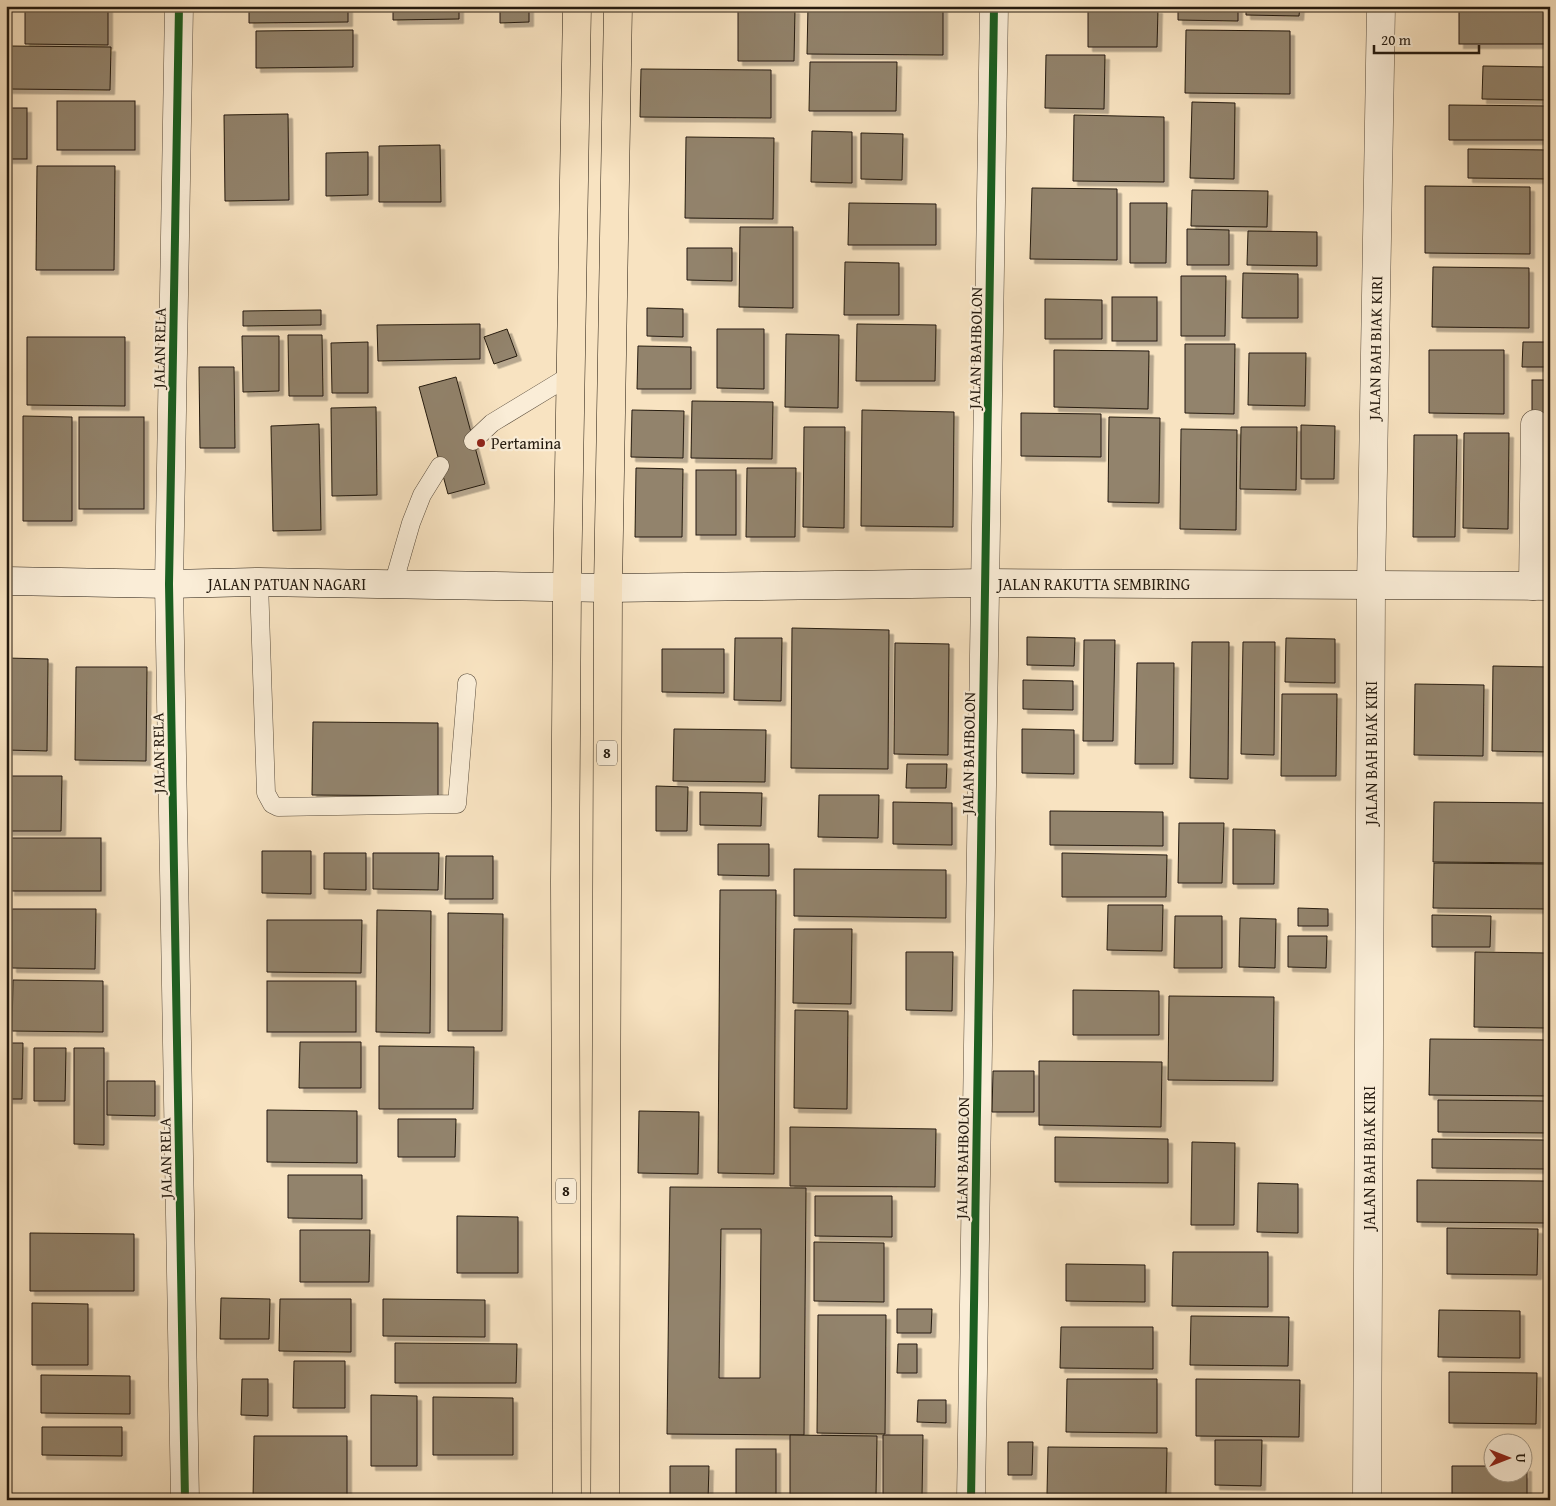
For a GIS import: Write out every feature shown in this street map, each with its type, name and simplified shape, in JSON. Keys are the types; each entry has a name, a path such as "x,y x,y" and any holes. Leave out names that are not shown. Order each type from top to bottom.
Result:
{"highway":[{"name":"8","path":"567,1500 565,882 567,588 577,6"},
{"name":"8","path":"605,1500 608,588 618,6"}],"street":[{"name":"JALAN RELA","path":"179,6 169,584 185,1500"},
{"name":"JALAN BAHBOLON","path":"971,1500 994,6"},
{"name":"JALAN BAH BIAK KIRI","path":"1367,1500 1371,586 1381,6"},
{"path":"1536,424 1541,586"},
{"name":"JALAN PATUAN NAGARI","path":"6,581 169,584 259,582 567,588"},
{"name":"JALAN RAKUTTA SEMBIRING","path":"567,588 985,583 1541,586"}],"lane":[{"path":"473,441 492,423 571,375"},
{"path":"393,585 411,524 422,496 440,466"},
{"path":"259,582 266,793 272,804 278,807 457,804 467,683"}],"building":[{"path":"25,6 108,6 108,45 25,44"},
{"path":"249,6 348,6 348,22 249,23"},
{"path":"393,6 459,6 459,19 393,20"},
{"path":"500,6 529,6 529,22 500,23"},
{"path":"808,6 943,8 943,55 807,54"},
{"path":"1178,6 1238,6 1238,21 1178,20"},
{"path":"1246,6 1300,6 1299,16 1246,15"},
{"path":"1459,6 1548,6 1548,44 1459,44"},
{"path":"738,8 795,9 794,61 738,61"},
{"path":"1088,8 1158,9 1157,47 1088,47"},
{"path":"353,30 353,67 256,68 256,31"},
{"path":"1186,30 1290,31 1290,94 1185,93"},
{"path":"9,46 111,47 110,90 8,89"},
{"path":"1046,55 1105,55 1104,109 1045,108"},
{"path":"810,62 897,62 896,111 809,111"},
{"path":"1483,66 1549,67 1549,100 1482,99"},
{"path":"641,69 771,70 771,118 640,117"},
{"path":"57,101 135,101 135,150 57,150"},
{"path":"1192,102 1235,103 1234,179 1190,178"},
{"path":"1449,105 1550,106 1550,140 1449,140"},
{"path":"6,108 27,108 27,159 6,159"},
{"path":"288,114 289,200 225,201 224,115"},
{"path":"1074,115 1164,117 1164,182 1073,181"},
{"path":"812,131 852,132 852,183 811,182"},
{"path":"861,133 903,134 902,180 861,179"},
{"path":"686,137 774,138 773,219 685,218"},
{"path":"440,145 441,202 379,202 379,146"},
{"path":"1468,149 1550,150 1550,179 1468,178"},
{"path":"368,152 368,195 326,196 326,153"},
{"path":"37,166 115,166 114,270 36,270"},
{"path":"1425,186 1530,187 1530,254 1425,253"},
{"path":"1032,188 1117,189 1117,260 1030,259"},
{"path":"1192,190 1268,191 1267,227 1191,226"},
{"path":"849,203 936,204 936,245 848,245"},
{"path":"1130,203 1167,203 1166,263 1130,263"},
{"path":"740,227 793,227 793,308 739,307"},
{"path":"1187,229 1229,230 1229,265 1187,265"},
{"path":"1248,231 1317,232 1317,266 1247,265"},
{"path":"687,248 732,248 732,281 687,280"},
{"path":"845,262 899,263 899,315 844,315"},
{"path":"1433,267 1529,268 1529,328 1432,327"},
{"path":"1243,273 1298,274 1298,318 1242,318"},
{"path":"1181,276 1226,276 1225,336 1181,336"},
{"path":"1112,297 1157,297 1157,341 1112,341"},
{"path":"1045,299 1102,300 1102,339 1045,339"},
{"path":"647,308 683,309 683,337 647,336"},
{"path":"321,310 321,325 243,326 243,311"},
{"path":"480,324 480,359 378,361 377,325"},
{"path":"857,324 936,325 935,381 856,381"},
{"path":"507,329 517,356 494,364 484,337"},
{"path":"717,329 764,329 764,389 717,388"},
{"path":"786,334 839,335 838,408 785,407"},
{"path":"288,335 322,335 323,396 289,396"},
{"path":"242,336 279,336 279,391 243,392"},
{"path":"27,337 125,337 125,406 27,405"},
{"path":"368,342 368,393 332,393 331,343"},
{"path":"1523,342 1550,342 1550,367 1522,367"},
{"path":"1185,344 1235,344 1234,414 1185,413"},
{"path":"638,346 691,347 691,389 637,389"},
{"path":"1054,350 1149,351 1148,409 1054,407"},
{"path":"1429,350 1504,350 1504,414 1429,413"},
{"path":"1249,353 1306,353 1305,406 1248,405"},
{"path":"199,367 234,367 235,448 200,448"},
{"path":"456,377 485,484 448,494 419,387"},
{"path":"1532,380 1550,380 1550,414 1532,414"},
{"path":"692,401 773,402 772,459 691,458"},
{"path":"376,407 377,495 332,496 331,408"},
{"path":"632,410 684,411 683,458 631,457"},
{"path":"862,410 954,412 953,527 861,526"},
{"path":"1021,413 1101,414 1101,457 1021,456"},
{"path":"23,416 72,417 72,521 23,521"},
{"path":"79,417 144,417 144,509 79,509"},
{"path":"1109,417 1160,418 1159,503 1108,502"},
{"path":"319,424 321,530 273,531 271,426"},
{"path":"1301,425 1335,426 1334,479 1301,479"},
{"path":"804,427 845,427 844,528 803,527"},
{"path":"1241,427 1297,427 1296,490 1240,489"},
{"path":"1181,429 1237,430 1236,530 1180,529"},
{"path":"1464,433 1509,433 1508,529 1463,528"},
{"path":"1414,435 1457,435 1455,537 1413,537"},
{"path":"1541,437 1550,437 1550,549 1540,549"},
{"path":"636,468 683,469 682,537 635,537"},
{"path":"747,468 796,468 795,537 746,537"},
{"path":"696,470 736,470 736,535 696,535"},
{"path":"792,628 889,630 888,769 791,768"},
{"path":"1027,637 1075,638 1074,666 1027,665"},
{"path":"735,638 782,638 781,701 734,700"},
{"path":"1286,638 1335,639 1335,683 1285,682"},
{"path":"1084,640 1115,640 1113,741 1083,741"},
{"path":"1192,642 1229,642 1228,779 1190,778"},
{"path":"1243,642 1275,642 1274,755 1241,754"},
{"path":"895,643 949,644 948,755 894,754"},
{"path":"662,649 724,649 724,693 662,692"},
{"path":"6,658 48,659 47,751 6,750"},
{"path":"1137,663 1174,663 1173,764 1135,764"},
{"path":"1493,666 1550,667 1550,752 1492,751"},
{"path":"76,667 147,667 146,761 75,760"},
{"path":"1023,680 1073,681 1073,710 1023,709"},
{"path":"1415,684 1484,685 1483,756 1414,755"},
{"path":"1282,694 1337,694 1336,776 1281,776"},
{"path":"313,722 438,723 438,796 312,795"},
{"path":"674,729 766,730 765,782 673,781"},
{"path":"1022,729 1074,730 1074,774 1022,773"},
{"path":"907,764 947,764 946,788 906,788"},
{"path":"6,776 62,776 61,831 6,831"},
{"path":"656,786 688,787 687,831 656,831"},
{"path":"700,792 762,793 761,826 700,825"},
{"path":"819,795 879,795 878,838 818,837"},
{"path":"893,802 952,803 952,845 893,844"},
{"path":"1434,802 1550,803 1550,863 1433,862"},
{"path":"1050,811 1163,812 1163,846 1050,845"},
{"path":"1179,823 1224,823 1222,883 1178,883"},
{"path":"1233,829 1275,830 1274,884 1233,884"},
{"path":"10,838 101,838 101,891 10,891"},
{"path":"718,844 769,844 769,876 718,875"},
{"path":"262,851 311,851 311,894 262,893"},
{"path":"324,853 366,853 366,890 324,889"},
{"path":"373,853 439,853 438,890 373,889"},
{"path":"1062,853 1167,855 1166,897 1062,897"},
{"path":"446,856 493,856 493,899 445,899"},
{"path":"1434,863 1550,864 1550,909 1433,908"},
{"path":"794,869 946,870 946,918 794,916"},
{"path":"720,890 776,890 774,1174 718,1173"},
{"path":"1108,905 1163,905 1162,951 1107,950"},
{"path":"1298,908 1328,909 1328,926 1298,926"},
{"path":"12,909 96,909 95,969 12,968"},
{"path":"377,910 431,911 430,1033 376,1032"},
{"path":"448,913 503,914 502,1031 448,1031"},
{"path":"1432,915 1491,916 1490,947 1432,947"},
{"path":"1175,916 1222,916 1222,968 1174,968"},
{"path":"1240,918 1276,919 1275,968 1239,967"},
{"path":"267,920 362,920 361,973 267,972"},
{"path":"794,929 852,929 851,1004 793,1003"},
{"path":"1288,936 1327,936 1326,968 1288,967"},
{"path":"906,952 953,952 952,1011 906,1010"},
{"path":"1475,952 1547,953 1545,1028 1474,1027"},
{"path":"13,980 103,981 103,1032 12,1031"},
{"path":"267,981 356,981 356,1032 267,1032"},
{"path":"1073,990 1159,991 1159,1035 1073,1035"},
{"path":"1169,996 1274,997 1273,1081 1168,1080"},
{"path":"795,1010 848,1011 847,1109 794,1108"},
{"path":"1430,1039 1550,1040 1550,1096 1429,1095"},
{"path":"300,1042 361,1042 361,1088 299,1088"},
{"path":"6,1043 23,1043 22,1099 6,1099"},
{"path":"379,1046 474,1047 473,1109 379,1109"},
{"path":"34,1048 66,1048 65,1101 34,1101"},
{"path":"74,1048 104,1048 104,1145 74,1144"},
{"path":"1039,1061 1162,1062 1161,1127 1039,1125"},
{"path":"993,1071 1034,1071 1034,1112 992,1112"},
{"path":"107,1081 155,1081 155,1116 107,1115"},
{"path":"1438,1100 1550,1101 1550,1133 1438,1132"},
{"path":"267,1110 357,1111 357,1163 267,1162"},
{"path":"639,1111 699,1112 698,1174 638,1173"},
{"path":"398,1119 456,1119 455,1157 398,1157"},
{"path":"790,1127 936,1129 935,1187 790,1186"},
{"path":"1055,1137 1168,1139 1168,1183 1055,1182"},
{"path":"1432,1139 1545,1140 1545,1169 1432,1168"},
{"path":"1192,1142 1235,1143 1234,1225 1191,1225"},
{"path":"288,1175 362,1175 362,1219 288,1218"},
{"path":"1417,1180 1545,1181 1545,1223 1417,1222"},
{"path":"1258,1183 1298,1184 1298,1233 1257,1232"},
{"path":"670,1187 806,1188 804,1435 667,1434","holes":["721,1229 761,1229 760,1378 719,1378"]},
{"path":"815,1196 892,1196 892,1237 815,1236"},
{"path":"457,1216 518,1217 518,1273 457,1273"},
{"path":"1447,1228 1538,1229 1537,1275 1447,1274"},
{"path":"300,1230 370,1230 369,1282 300,1282"},
{"path":"30,1233 134,1234 134,1291 30,1291"},
{"path":"814,1242 884,1243 884,1302 814,1301"},
{"path":"1173,1252 1268,1252 1268,1307 1172,1306"},
{"path":"1066,1264 1145,1265 1145,1302 1066,1301"},
{"path":"221,1298 270,1299 269,1339 220,1339"},
{"path":"280,1299 351,1299 351,1352 279,1351"},
{"path":"383,1299 485,1300 485,1337 383,1336"},
{"path":"32,1303 88,1304 88,1365 32,1365"},
{"path":"897,1309 932,1309 931,1333 897,1333"},
{"path":"1439,1310 1520,1311 1520,1358 1438,1357"},
{"path":"818,1315 886,1315 885,1434 817,1433"},
{"path":"1191,1316 1289,1317 1288,1366 1190,1365"},
{"path":"1061,1327 1153,1327 1153,1369 1060,1368"},
{"path":"395,1343 517,1344 516,1383 395,1383"},
{"path":"898,1344 917,1344 917,1373 897,1373"},
{"path":"294,1361 345,1361 345,1408 293,1408"},
{"path":"1449,1372 1537,1373 1536,1424 1449,1423"},
{"path":"41,1375 130,1376 130,1414 41,1413"},
{"path":"242,1379 268,1379 268,1416 241,1415"},
{"path":"1067,1379 1157,1379 1157,1433 1066,1432"},
{"path":"1196,1379 1300,1380 1299,1437 1196,1436"},
{"path":"371,1395 417,1396 417,1466 371,1466"},
{"path":"433,1397 513,1398 513,1455 433,1455"},
{"path":"918,1400 946,1400 946,1423 917,1422"},
{"path":"42,1427 122,1427 122,1456 42,1455"},
{"path":"790,1435 877,1436 876,1495 790,1494"},
{"path":"883,1435 923,1435 922,1497 883,1496"},
{"path":"254,1436 347,1436 347,1500 253,1500"},
{"path":"1215,1440 1262,1440 1261,1486 1215,1485"},
{"path":"1008,1442 1033,1442 1032,1475 1008,1475"},
{"path":"1048,1447 1167,1448 1166,1495 1047,1494"},
{"path":"736,1449 776,1449 776,1500 736,1500"},
{"path":"670,1466 709,1466 708,1500 670,1500"},
{"path":"1452,1466 1484,1466 1484,1484 1527,1484 1527,1499 1452,1499"},
{"path":"372,1495 510,1496 510,1500 372,1500"}],"cycle path":[{"path":"179,6 169,584 185,1500"},
{"path":"971,1500 994,6"}],"place":[{"name":"Pertamina","path":"481,443"}]}
